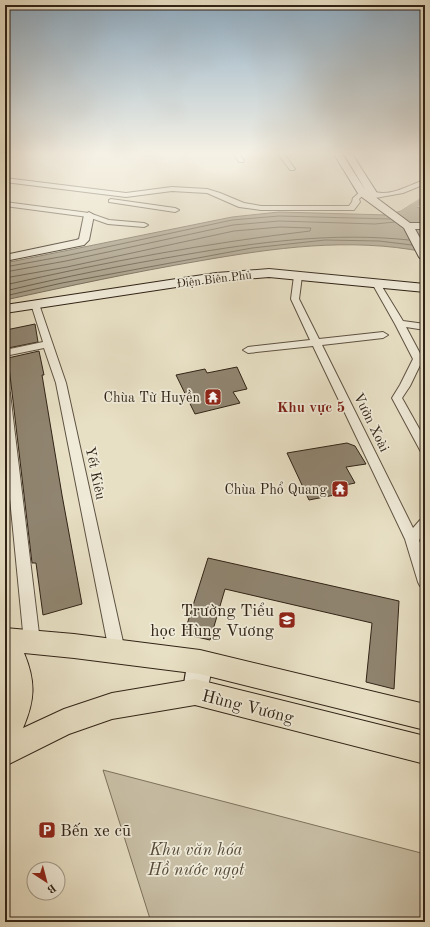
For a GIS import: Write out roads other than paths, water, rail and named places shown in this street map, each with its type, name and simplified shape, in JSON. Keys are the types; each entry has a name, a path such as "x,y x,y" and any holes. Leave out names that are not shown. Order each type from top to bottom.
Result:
{"main road":[{"name":"Hùng Vương","path":"5,640 117,651 200,662 425,717"},
{"path":"5,649 15,661 21,681 19,705 9,729 5,734"},
{"name":"Hùng Vương","path":"5,752 64,722 112,706 195,692 425,750"}],"street":[{"path":"80,197 174,210"},
{"path":"225,197 242,205 284,209 352,208 356,202 355,199 360,197"},
{"path":"372,197 408,226 425,257"},
{"path":"5,204 89,215 108,222 144,225"},
{"path":"5,258 80,243 84,240 89,215"},
{"path":"408,226 425,226"},
{"name":"Điện Biên Phủ","path":"5,309 216,277 269,273 377,285 425,288"},
{"name":"Vườn Xoài","path":"298,276 295,299 412,539 425,582"},
{"path":"377,285 400,324 418,359 405,386 396,398 425,449"},
{"name":"Yết Kiêu","path":"35,304 60,383 74,443 117,651"},
{"path":"400,324 411,324 425,327"},
{"path":"248,350 383,335"},
{"path":"5,353 48,344"},
{"path":"5,393 32,642"},
{"path":"412,539 425,524"},
{"path":"195,692 200,662"}],"water":[{"path":"412,204 425,211 425,252 368,245 283,248 227,256 150,270 5,300 5,263 232,217 279,212 388,215 401,211"}],"waterway":[{"path":"400,214 425,199"}],"place":[{"name":"Chùa Từ Huyền","path":"213,397"},
{"name":"Chùa Phổ Quang","path":"340,489"},
{"name":"Trường Tiểu học Hùng Vương","path":"287,620"},
{"name":"Bến xe cũ","path":"47,830"}],"district":[{"name":"Khu vực 5","path":"311,407"}],"park label":[{"name":"Khu văn hóa Hồ nước ngọt","path":"196,859"}]}
